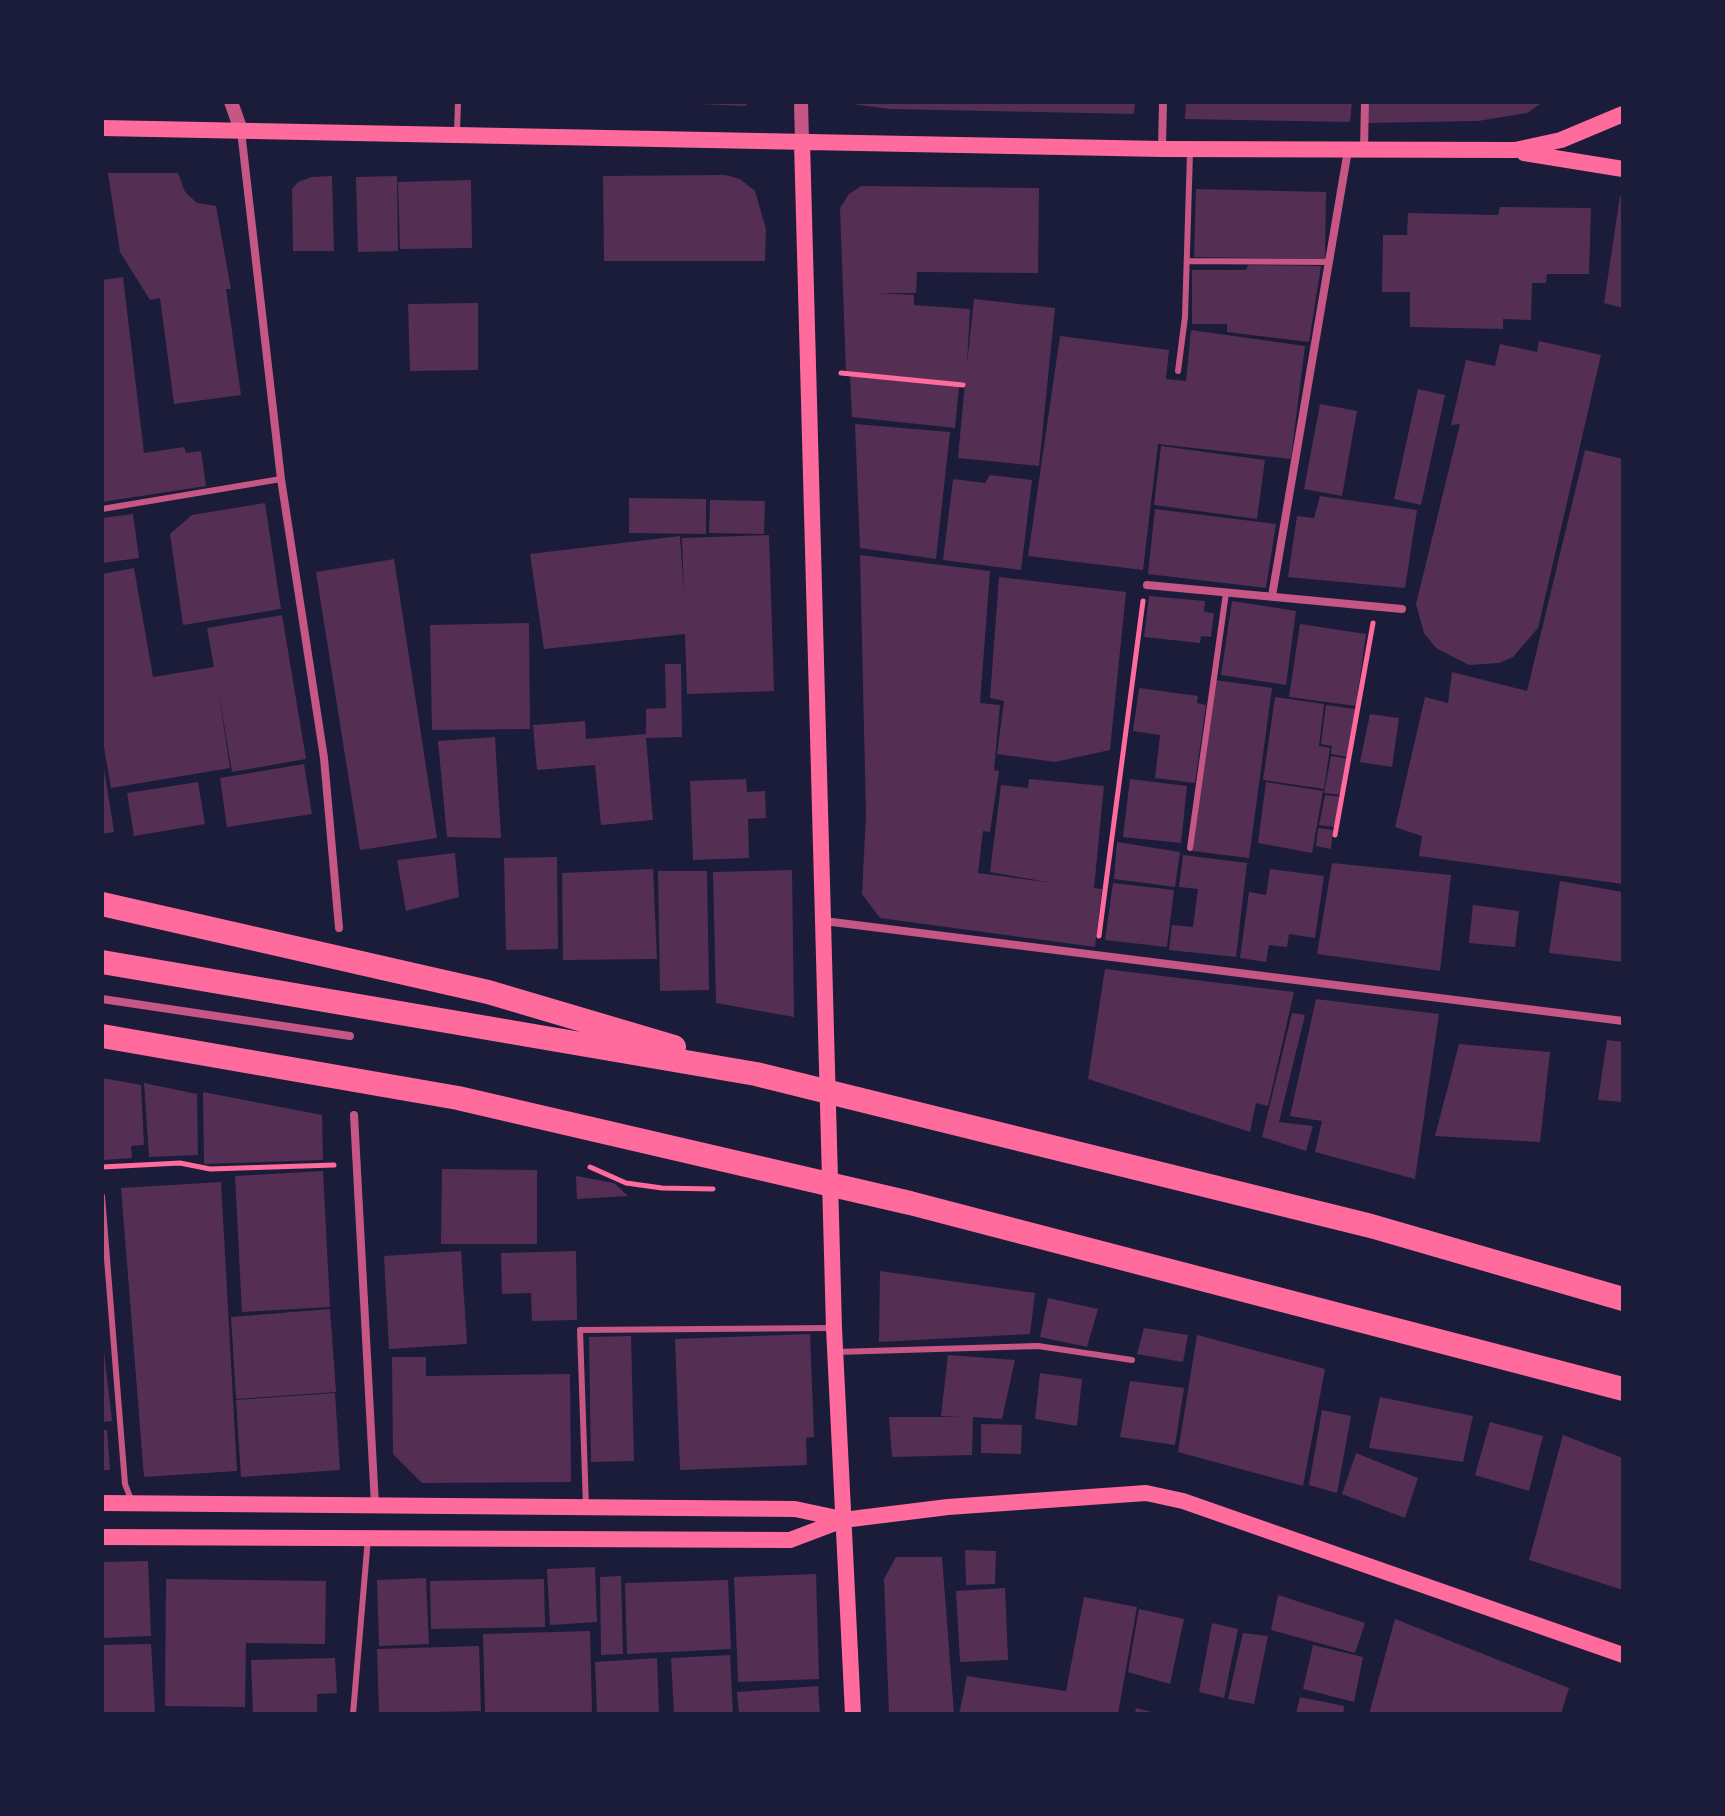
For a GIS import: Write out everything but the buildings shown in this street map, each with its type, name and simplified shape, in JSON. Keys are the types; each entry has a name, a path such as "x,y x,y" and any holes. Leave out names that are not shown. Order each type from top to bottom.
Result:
{"highway":[{"path":"102,904 488,992 756,1074 1356,1222 1623,1299"},
{"path":"102,962 756,1074"},
{"path":"102,1036 458,1098 910,1203 1623,1389"}],"main road":[{"path":"1515,150 1561,140 1623,114"},
{"path":"102,128 1162,149 1515,150 1623,169"},
{"path":"802,142 834,1328 853,1714"},
{"path":"102,1537 790,1540 843,1520 948,1507 1146,1493 1198,1506 1623,1655"},
{"path":"102,1503 795,1509 843,1520"}],"street":[{"path":"231,102 241,130 281,479 324,758 339,928"},
{"path":"801,102 802,142"},
{"path":"1162,149 1163,102"},
{"path":"1272,596 1329,262 1365,102"},
{"path":"1147,585 1402,609"},
{"path":"824,921 1623,1021"},
{"path":"102,999 350,1036"},
{"path":"354,1115 375,1505"}],"lane":[{"path":"457,135 458,102"},
{"path":"1178,371 1187,261 1190,149"},
{"path":"1187,261 1329,262"},
{"path":"102,509 281,479"},
{"path":"1190,848 1226,593"},
{"path":"102,1196 125,1484 132,1503"},
{"path":"586,1507 580,1330 834,1328"},
{"path":"835,1352 1038,1346 1132,1360"},
{"path":"353,1714 368,1538"}],"path":[{"path":"841,373 963,385"},
{"path":"1097,953 1147,585"},
{"path":"1335,835 1376,607"},
{"path":"102,1167 180,1163 210,1169 334,1165"}]}
